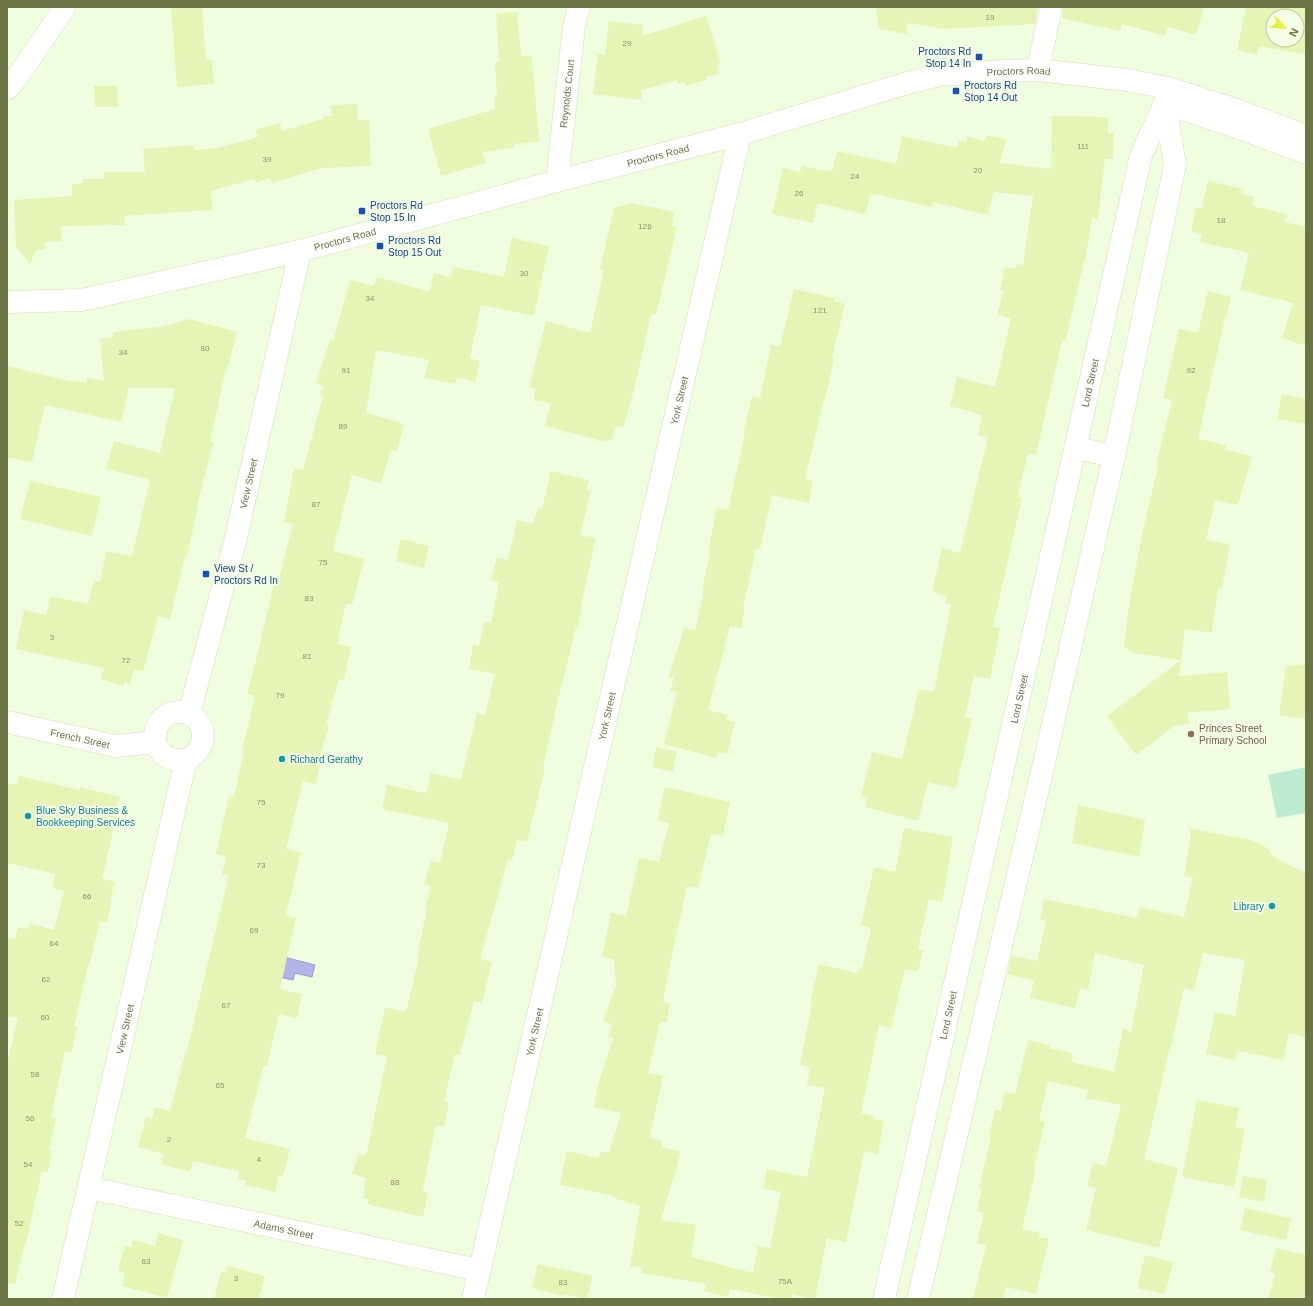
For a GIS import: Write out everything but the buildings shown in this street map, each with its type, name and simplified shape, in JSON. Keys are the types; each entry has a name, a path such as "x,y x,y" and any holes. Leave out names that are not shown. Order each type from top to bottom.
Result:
{"street":[{"path":"7,89 16,79 65,7"},
{"name":"Reynolds Court","path":"557,181 574,26 579,7"},
{"path":"1038,70 1051,7"},
{"name":"Proctors Road","path":"7,302 82,300 300,251 557,181 740,134 904,84 939,75 1038,70 1127,80 1242,129 1306,153"},
{"path":"918,1299 1041,776 1114,456 1175,165 1167,96"},
{"name":"Proctors Road","path":"1167,96 1237,110 1306,136"},
{"name":"Lord Street","path":"884,1299 1141,156 1167,96"},
{"name":"York Street","path":"473,1299 740,134"},
{"name":"View Street","path":"189,714 235,542 300,251"},
{"path":"1076,448 1114,456"},
{"path":"174,712 189,714 200,724 203,731 202,745 198,752 186,760 178,761 163,755 155,742 154,734 156,726 167,715 174,712"},
{"name":"French Street","path":"7,722 116,746 155,742"},
{"name":"View Street","path":"63,1299 186,760"},
{"name":"Adams Street","path":"88,1188 479,1270"}],"green space":[{"path":"1306,767 1306,813 1277,818 1268,775"}],"water":[{"path":"284,957 315,965 312,977 295,973 293,980 279,977"}],"place":[{"name":"Proctors Rd Stop 14 In","path":"979,57"},
{"name":"Proctors Rd Stop 14 Out","path":"956,91"},
{"name":"Proctors Rd Stop 15 In","path":"362,211"},
{"name":"Proctors Rd Stop 15 Out","path":"380,246"},
{"name":"View St / Proctors Rd In","path":"206,574"},
{"name":"Princes Street Primary School","path":"1191,734"},
{"name":"Richard Gerathy","path":"282,759"},
{"name":"Blue Sky Business & Bookkeeping Services","path":"28,816"},
{"name":"Library","path":"1272,906"}]}
